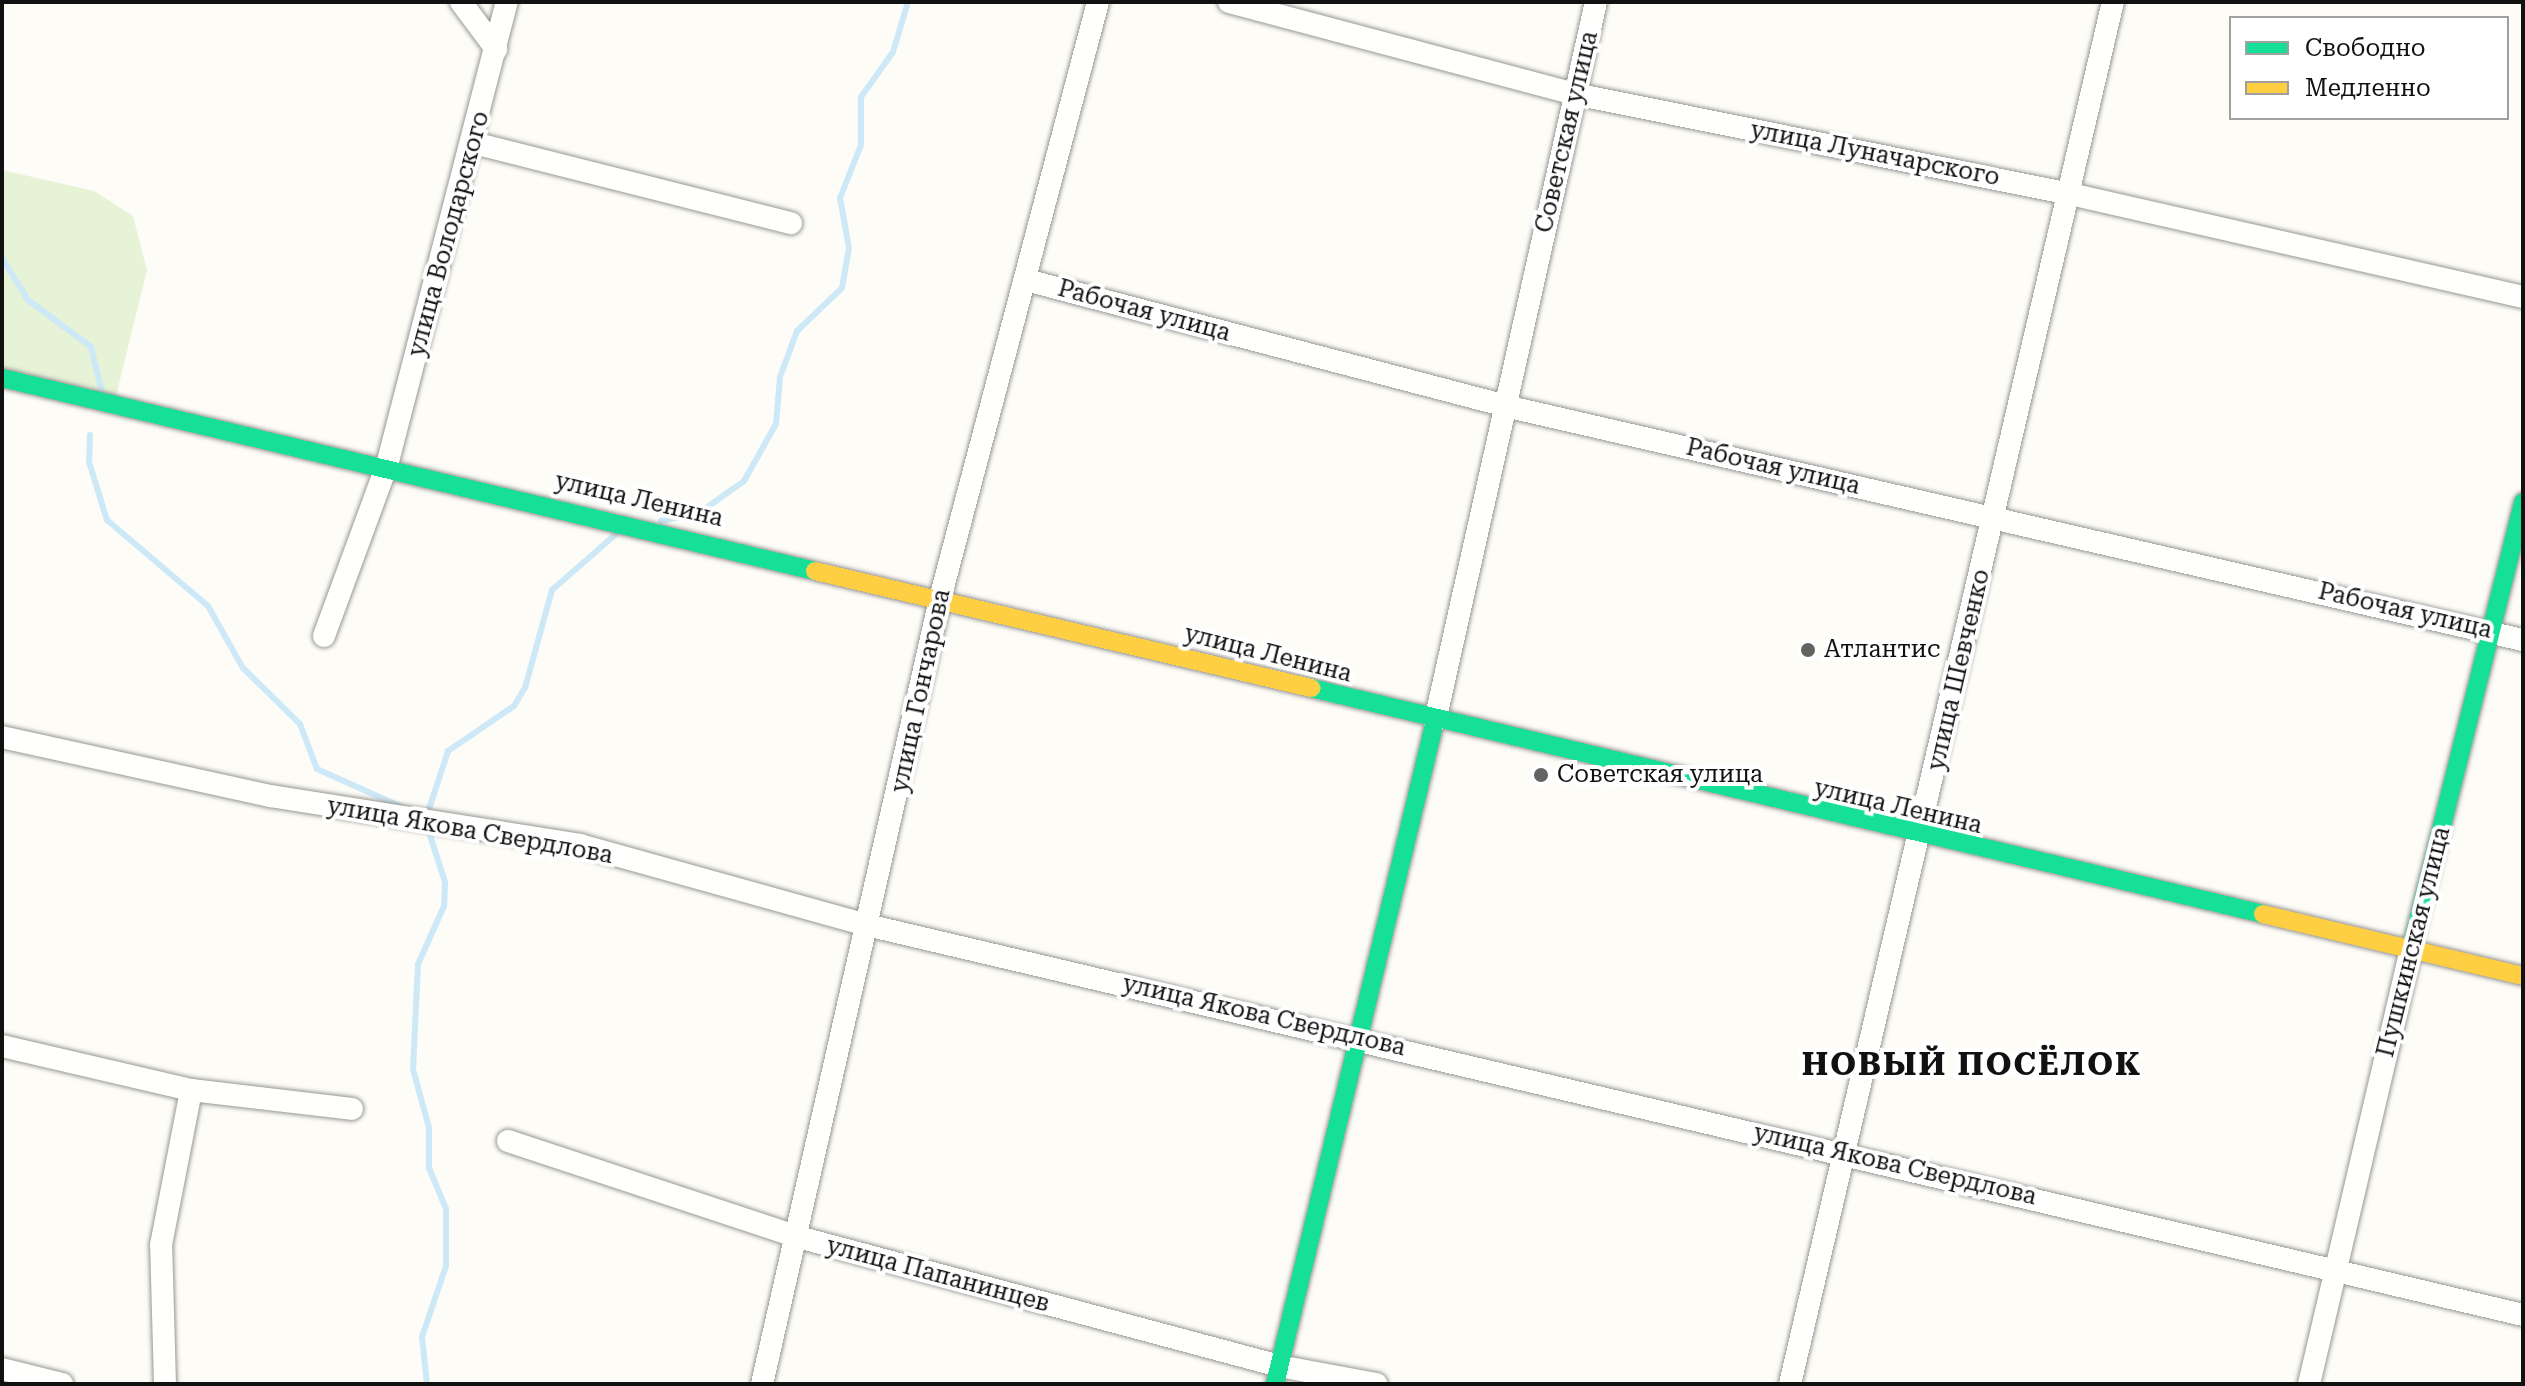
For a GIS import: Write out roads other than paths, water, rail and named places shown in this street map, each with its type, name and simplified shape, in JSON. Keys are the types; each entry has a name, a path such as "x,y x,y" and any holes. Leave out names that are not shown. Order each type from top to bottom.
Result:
{"main road":[{"name":"улица Ленина","path":"2,378 941,595 1435,721 1921,838 2523,976"},
{"name":"Пушкинская улица","path":"2411,949 2523,502"},
{"name":"Советская улица","path":"1277,1375 1435,721"}],"street":[{"path":"461,2 496,49"},
{"name":"улица Володарского","path":"324,636 387,465 474,143 507,2"},
{"name":"улица Гончарова","path":"762,1384 871,926 941,595 1098,2"},
{"name":"улица Луначарского","path":"1229,2 1575,94 2070,194 2523,297"},
{"name":"Советская улица","path":"1435,721 1596,2"},
{"name":"улица Шевченко","path":"1790,1384 1921,838 2113,2"},
{"path":"474,143 791,223"},
{"name":"Рабочая улица","path":"1026,280 1505,406 1995,516 2523,640"},
{"name":"улица Якова Свердлова","path":"2,737 271,796 580,845 871,926 1357,1037 2523,1315"},
{"name":"Пушкинская улица","path":"2309,1384 2411,949"},
{"path":"2,1046 191,1090 352,1109"},
{"path":"165,1384 161,1245 191,1090"},
{"name":"улица Папанинцев","path":"508,1141 798,1237 1277,1375 1376,1384"},
{"path":"2,1369 62,1384"}],"waterway":[{"path":"661,521 699,513 744,481 776,424 780,377 797,331 842,288 849,248 840,198 861,145 861,97 893,52 908,2"},
{"path":"2,258 28,300 91,347 102,392"},
{"path":"90,435 89,462 107,520 208,606 243,668 300,724 317,769 402,807"},
{"path":"427,815 448,751 514,706 525,688 552,590 616,534"},
{"path":"427,826 445,882 444,906 418,964 413,1069 429,1128 429,1168 446,1209 446,1266 422,1337 427,1384"}],"place":[{"name":"Атлантис","path":"1808,650"},
{"name":"Советская улица","path":"1541,775"}],"district":[{"name":"НОВЫЙ ПОСЁЛОК","path":"1972,1064"}]}
